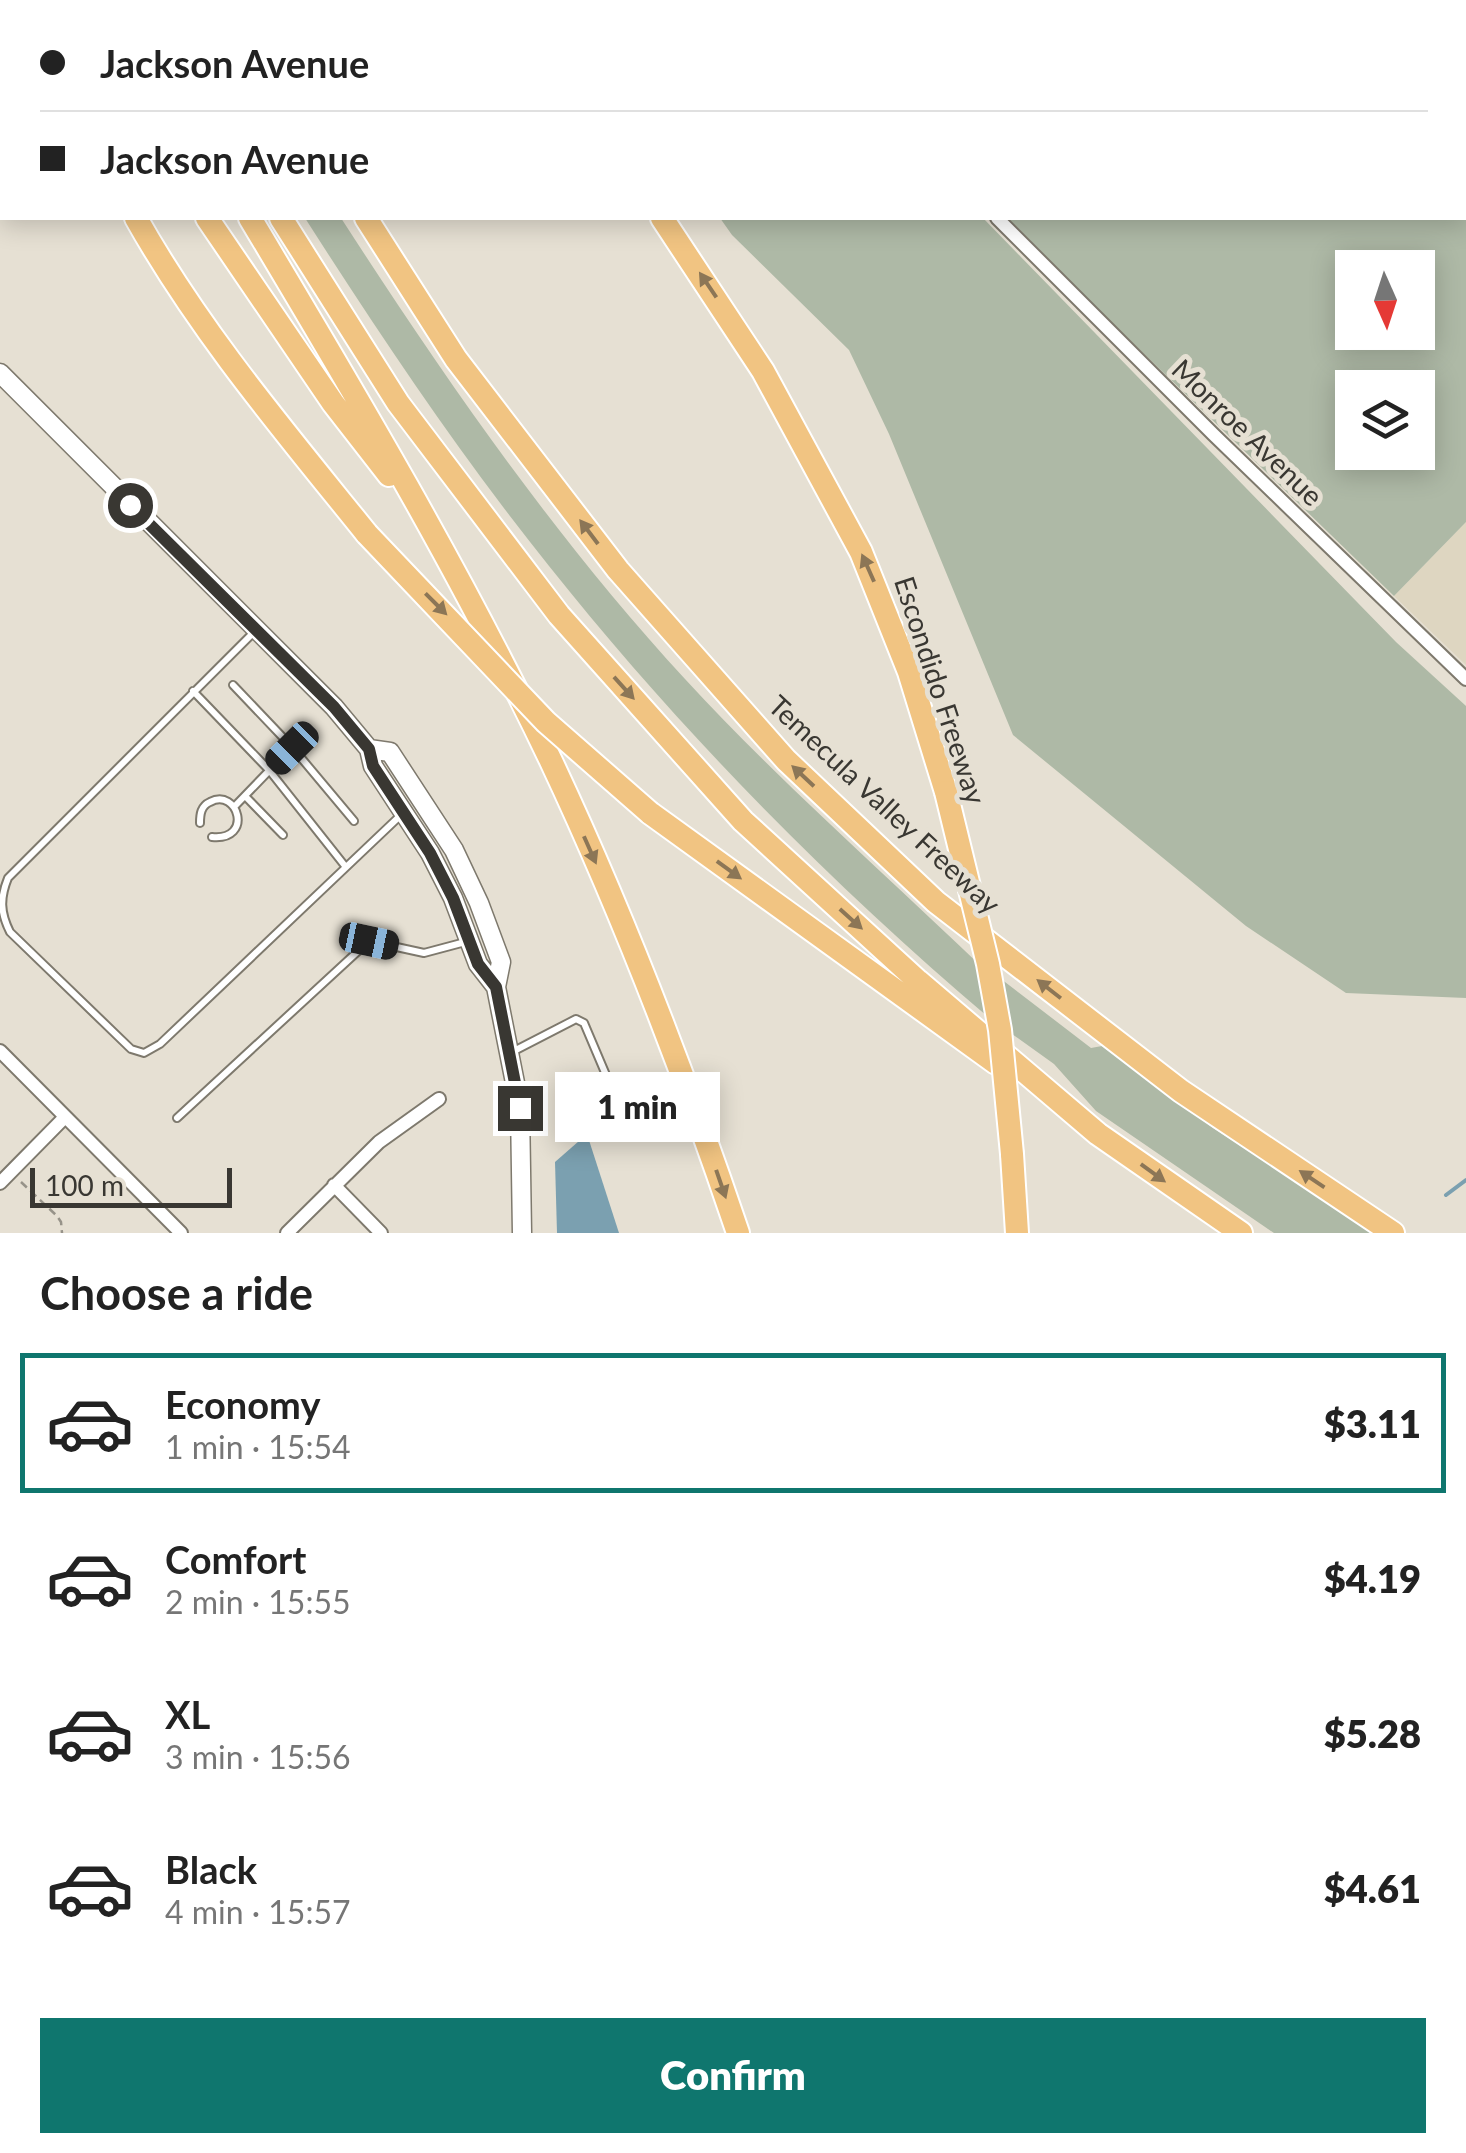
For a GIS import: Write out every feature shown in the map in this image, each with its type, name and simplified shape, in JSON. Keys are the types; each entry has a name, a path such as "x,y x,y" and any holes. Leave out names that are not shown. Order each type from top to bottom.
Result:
{"highway":[{"path":"137,220 168,274 257,397 367,534 546,722 650,813 937,1023 1241,1233"},
{"path":"208,220 333,402 433,534"},
{"path":"251,220 380,436 550,760 686,1080 738,1233"},
{"path":"282,220 398,403 558,615 743,821 918,980 1098,1134"},
{"name":"Temecula Valley Freeway","path":"367,220 456,359 618,570 786,760 952,914 1182,1092 1393,1233"},
{"name":"Escondido Freeway","path":"663,220 763,371 860,552 909,672 946,792 991,980 1000,1030 1017,1233"}],"main road":[{"path":"0,373 334,707 369,749 373,766 453,898 478,964 496,987"},
{"path":"369,749 390,752 424,800 454,850 501,962 496,987 520,1108 522,1233"},
{"path":"404,812 417,814 425,822 472,914 489,929"}],"street":[{"name":"Monroe Avenue","path":"999,220 1466,680"},
{"path":"0,1051 181,1233"},
{"path":"287,1233 378,1142 439,1099"},
{"path":"0,1182 64,1118"},
{"path":"334,1185 382,1233"}],"lane":[{"path":"256,630 8,878 0,893 0,915 10,932 130,1049 144,1053 160,1044 404,812"},
{"path":"233,684 354,821"},
{"path":"193,691 270,770 345,866"},
{"path":"234,807 292,748"},
{"path":"245,796 283,835"},
{"path":"200,823 201,810 210,801 224,800 234,807 238,818 234,830 224,837 212,836"},
{"path":"177,1118 369,941 424,953 470,940"},
{"path":"511,1053 576,1018 584,1023 609,1082"}],"path":[{"path":"11,1172 57,1216 62,1222 62,1233"}],"shaded area":[{"path":"1466,522 1466,665 1394,596"}],"green space":[{"path":"306,220 342,220 461,397 591,570 721,717 985,970 994,1022 817,862 652,688 516,524 392,351"},
{"path":"721,220 985,220 1396,642 1466,706 1466,998 1346,993 1246,926 1013,735 889,434 849,350"},
{"path":"1010,220 1466,220 1466,522 1394,596"},
{"path":"992,972 1091,1048 1102,1046 1213,1128 1375,1233 1274,1233 1096,1111 1054,1064 1005,1029"}],"water":[{"path":"587,1134 619,1233 557,1233 555,1162"}],"waterway":[{"path":"1446,1195 1466,1180"}],"route":[{"path":"130,505 334,707 369,749 373,766 430,853 453,898 478,964 496,987 520,1108"}]}
